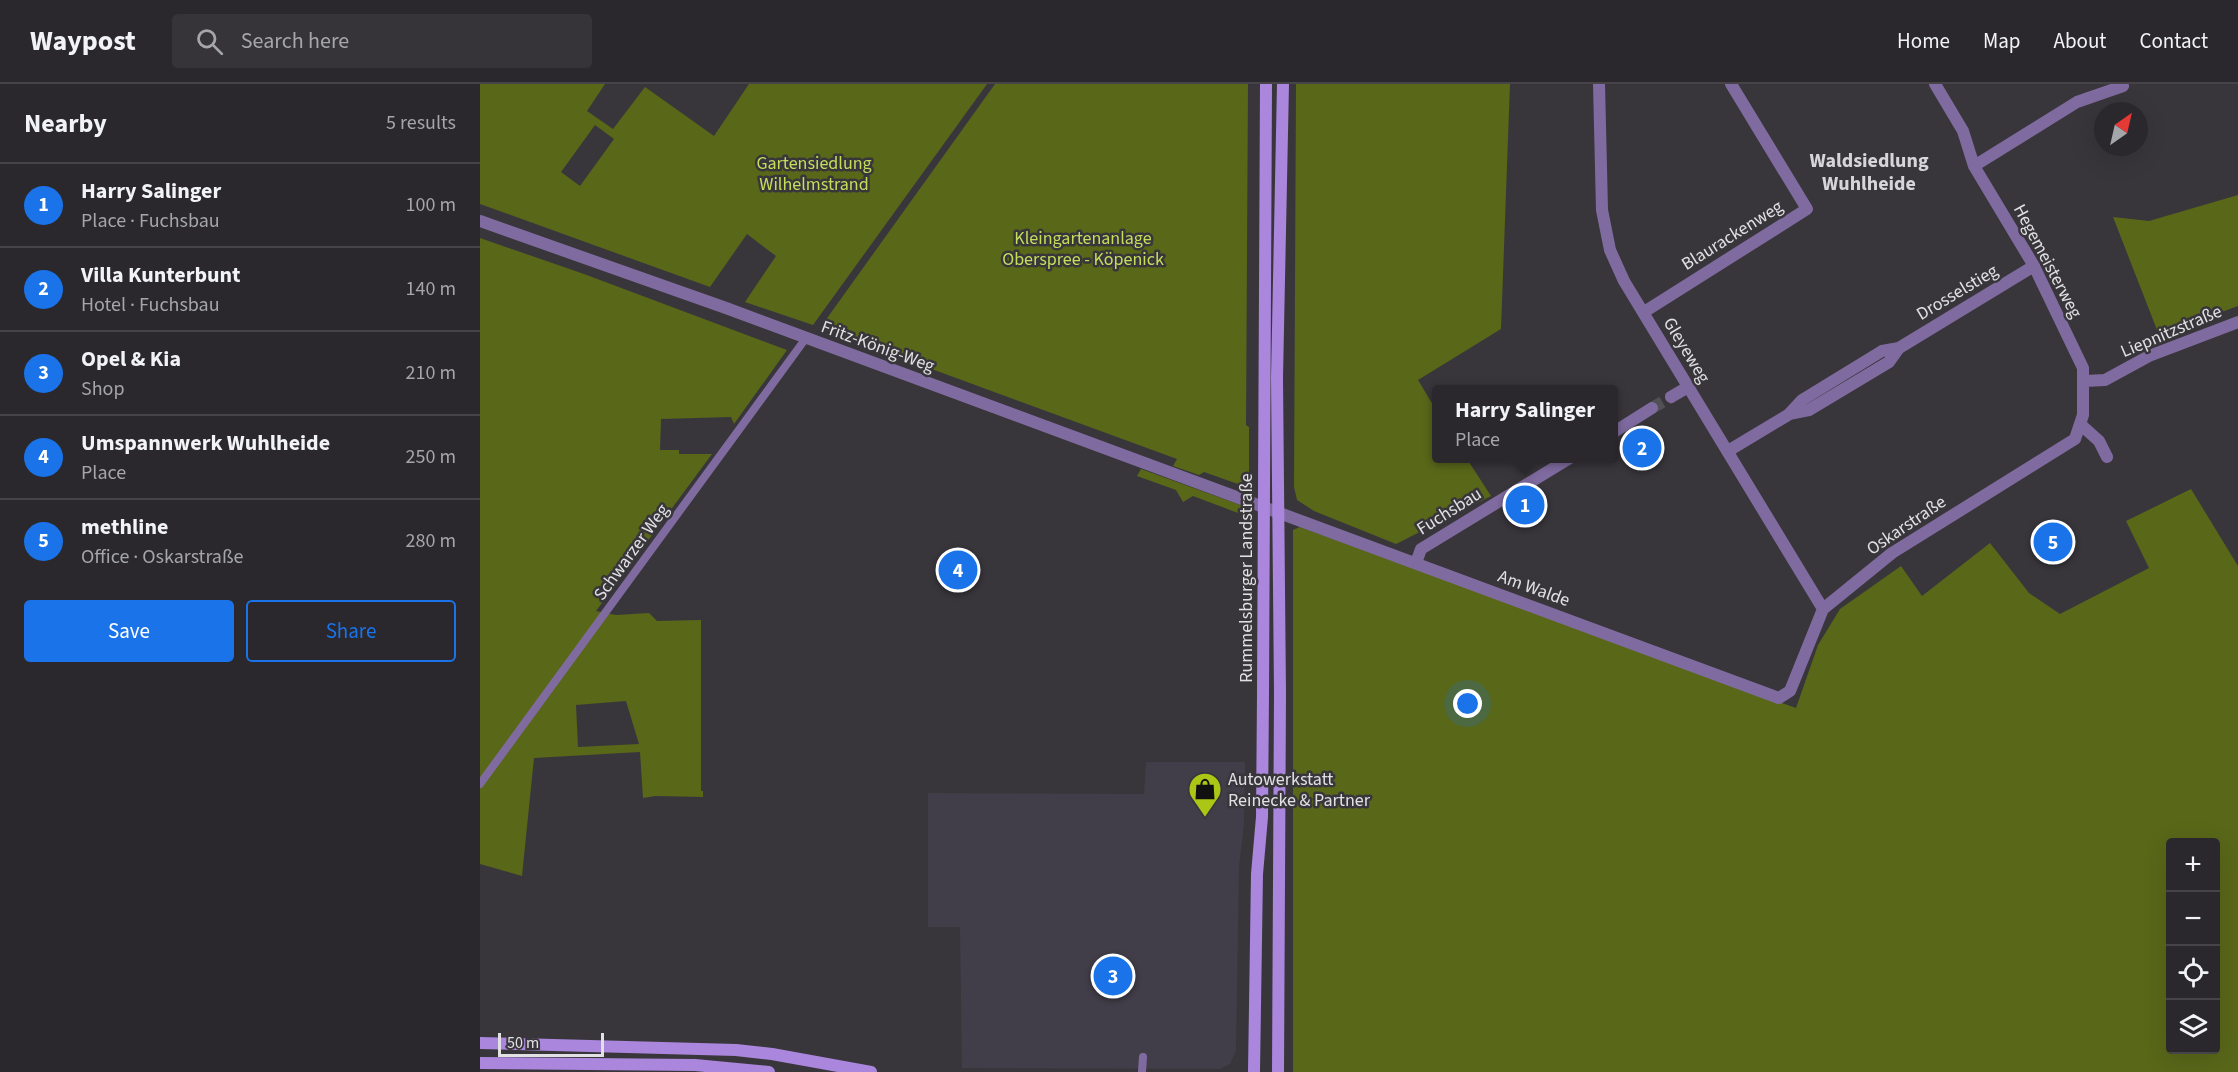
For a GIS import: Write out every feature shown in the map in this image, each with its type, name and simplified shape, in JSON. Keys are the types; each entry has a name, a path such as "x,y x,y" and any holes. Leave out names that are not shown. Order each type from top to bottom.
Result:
{"main road":[{"name":"Rummelsburger Landstraße","path":"1254,1072 1257,874 1262,817 1266,84"},
{"name":"Rummelsburger Landstraße","path":"1278,1072 1280,704 1277,378 1283,84"},
{"path":"480,1043 736,1050 772,1054 871,1072"},
{"path":"480,1063 695,1065 769,1072"}],"street":[{"name":"Gleyeweg","path":"1599,84 1602,210 1610,250 1623,281 1644,312 1822,609"},
{"name":"Blaurackenweg","path":"1644,312 1807,209 1731,84"},
{"name":"Hegemeisterweg","path":"1935,84 1963,131 1974,166 2034,266 2083,368 2085,381 2080,424"},
{"path":"1974,166 2077,102 2123,86"},
{"name":"Fritz-König-Weg","path":"480,221 1264,506"},
{"name":"Drosselstieg","path":"1728,451 1788,415 1802,400 1882,351 1899,348 2034,266"},
{"name":"Liepnitzstraße","path":"2085,381 2105,380 2149,356 2238,322"},
{"path":"1671,397 1688,387"},
{"path":"1618,429 1652,408"},
{"path":"2080,424 2099,441 2107,457"},
{"name":"Oskarstraße","path":"1822,609 1892,553 2075,439 2080,424"},
{"name":"Fuchsbau","path":"1416,563 1421,549 1563,463"},
{"name":"Am Walde","path":"1264,506 1779,698 1790,691 1822,609"}],"lane":[{"name":"Schwarzer Weg","path":"480,784 806,338"},
{"path":"1142,1072 1143,1057"}],"shaded area":[{"path":"1146,762 1245,762 1244,823 1239,867 1236,1051 1230,1064 1220,1069 962,1068 960,927 928,927 928,793 1144,794"}],"green space":[{"name":"Gartensiedlung Wilhelmstrand","path":"480,84 605,84 587,111 613,129 645,87 714,136 749,84 987,84 813,325 745,302 776,256 747,234 710,287 480,204","holes":["595,125 614,139 580,186 561,172"]},
{"name":"Kleingartenanlage Oberspree - Köpenick","path":"995,84 1248,84 1246,425 1249,427 1249,478 1238,484 1204,472 1199,475 1173,466 1177,459 820,328"},
{"path":"1296,84 1510,84 1501,329 1418,380 1432,403 1432,463 1470,463 1491,496 1396,544 1314,511 1297,500 1294,487"},
{"path":"2238,195 2238,306 2159,335 2113,217 2149,221"},
{"path":"480,238 584,274 787,350 734,424 731,417 661,419 660,450 679,450 679,454 712,454 596,611 616,615 649,613 657,621 701,620 701,791 703,791 703,797 643,798 640,752 534,758 522,876 480,864","holes":["626,701 639,744 578,747 576,705"]},
{"path":"1141,469 1246,507 1246,516 1193,496 1183,502 1176,490 1137,476"},
{"path":"2191,489 2238,566 2238,1072 1293,1072 1293,530 1300,527 1796,708 1818,645 1840,609 1901,566 1922,596 1990,543 2029,593 2060,614 2149,568 2126,521"}],"tunnel":[{"path":"1652,408 1671,397"}],"place":[{"name":"Villa Kunterbunt","path":"1642,448"},
{"name":"Harry Salinger","path":"1525,505"},
{"name":"methline","path":"2053,542"},
{"name":"Umspannwerk Wuhlheide","path":"958,570"},
{"name":"Autowerkstatt Reinecke & Partner","path":"1205,818"},
{"name":"Opel & Kia","path":"1113,976"}],"district":[{"name":"Waldsiedlung Wuhlheide","path":"1869,172"}]}
